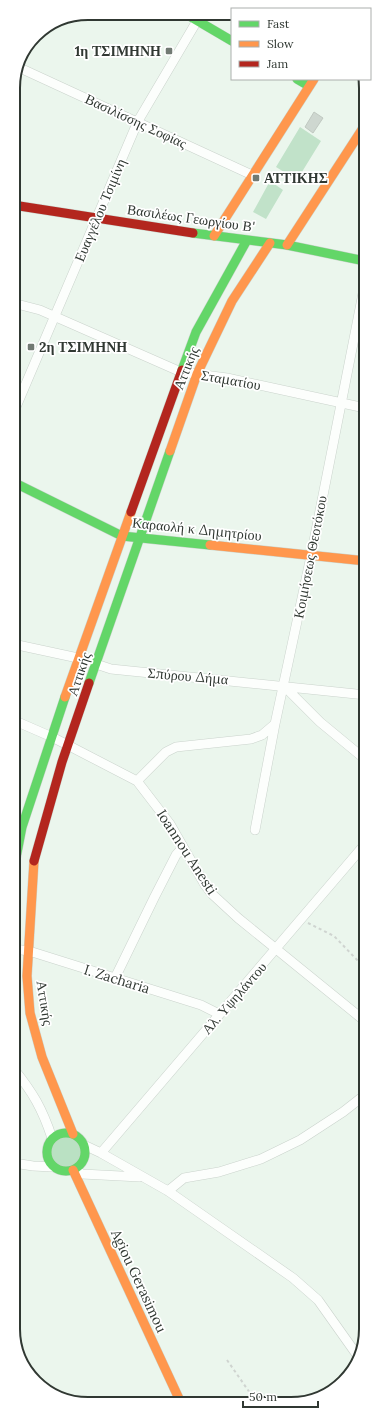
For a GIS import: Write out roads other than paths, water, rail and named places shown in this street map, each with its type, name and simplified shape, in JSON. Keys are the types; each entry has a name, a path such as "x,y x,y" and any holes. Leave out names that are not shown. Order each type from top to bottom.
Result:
{"street":[{"name":"Ευαγγέλου Τσιμίνη","path":"20,397 53,316 98,219 138,121 198,20"},
{"path":"202,20 231,40"},
{"name":"Βασιλίσσης Σοφίας","path":"22,69 138,121 252,175"},
{"path":"214,236 312,83 301,80"},
{"path":"287,245 359,134"},
{"name":"Βασιλέως Γεωργίου Β'","path":"20,206 214,236 287,245 359,260"},
{"name":"Αττικής","path":"20,821 52,737 78,658 196,332 247,240"},
{"name":"Αττικής","path":"73,1134 42,1057 30,1013 27,976 32,875 35,854 51,795 198,374 232,301 270,243"},
{"name":"Σταματίου","path":"20,305 40,310 181,372 226,378 359,406"},
{"name":"Κοιμήσεως Θεοτόκου","path":"255,830 275,724 311,556 340,402 359,312"},
{"name":"Καραολή κ Δημητρίου","path":"20,485 122,536 359,560"},
{"name":"Σπύρου Δήμα","path":"20,646 78,658 97,666 111,669 359,694"},
{"path":"284,686 320,722 359,754"},
{"name":"Ioannou Anesti","path":"20,723 52,737 137,781 170,824 205,885 212,894 276,950 359,1016"},
{"path":"137,781 166,752 176,747 251,739 262,735 275,724"},
{"path":"115,978 154,898 176,856 183,847"},
{"name":"Αλ. Υψηλάντου","path":"101,1153 359,851"},
{"name":"I. Zacharia","path":"20,950 29,951 201,1005 219,1014"},
{"path":"20,1076 35,1096 44,1113 52,1138"},
{"path":"168,1190 184,1178 261,1159 300,1140 343,1112 359,1099"},
{"path":"52,1167 46,1156 48,1143 52,1138 62,1133 73,1134 84,1145 101,1153 141,1177 168,1190 265,1256 293,1278 318,1300 355,1352"},
{"path":"20,1164 52,1167 62,1172 74,1170 83,1162 85,1151 84,1145"},
{"path":"74,1170 82,1174 141,1177"},
{"name":"Agiou Gerasimou","path":"74,1170 178,1397"}],"place":[{"name":"1η ΤΣΙΜΗΝΗ","path":"169,51"},
{"name":"ΑΤΤΙΚΗΣ","path":"256,178"},
{"name":"2η ΤΣΙΜΗΝΗ","path":"31,347"}]}
